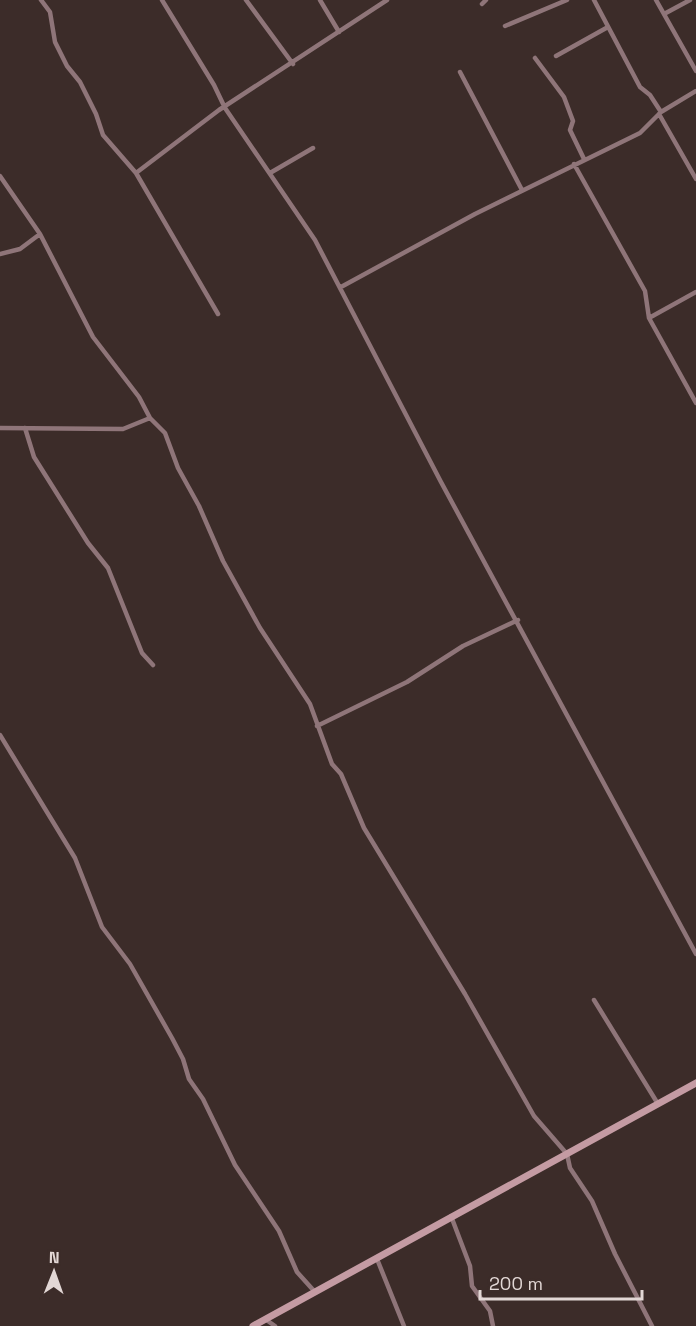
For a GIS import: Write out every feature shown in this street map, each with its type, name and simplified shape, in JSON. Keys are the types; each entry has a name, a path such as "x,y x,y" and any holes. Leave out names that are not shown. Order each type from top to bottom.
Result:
{"street":[{"path":"41,0 50,12 55,42 66,66 85,93 103,135 136,173 218,314"},
{"path":"162,0 214,85 225,108 315,240 441,482 518,620 696,954"},
{"path":"246,0 293,64"},
{"path":"320,0 339,32"},
{"path":"136,173 225,108 387,0"},
{"path":"505,26 567,0"},
{"path":"594,0 640,87 650,95 696,179"},
{"path":"656,0 696,71"},
{"path":"664,14 690,0"},
{"path":"556,56 608,27"},
{"path":"535,58 564,97 573,121 570,130 584,159"},
{"path":"460,72 522,190"},
{"path":"341,287 522,190 640,133 660,113 696,91"},
{"path":"270,173 313,148"},
{"path":"574,164 645,291 649,318 696,403"},
{"path":"0,176 40,234 93,337 139,397 150,418 165,433 178,468 223,561 260,628 310,704 332,764 341,774 368,836 460,984 534,1116 567,1155 570,1168 592,1201 615,1254 652,1326"},
{"path":"0,254 21,249 40,234"},
{"path":"649,318 696,292"},
{"path":"0,428 123,429 150,418"},
{"path":"25,428 34,457 88,543 108,567 142,652 153,665"},
{"path":"317,726 407,682 463,646 518,620"},
{"path":"0,735 75,858 102,927 130,964 172,1038 189,1079 203,1100 235,1165 279,1231 297,1272 315,1292"},
{"path":"594,1000 658,1104"},
{"path":"253,1326 696,1083"},
{"path":"451,1216 470,1266 472,1286 490,1311 493,1326"},
{"path":"376,1259 404,1326"},
{"path":"265,1319 275,1326"}]}
